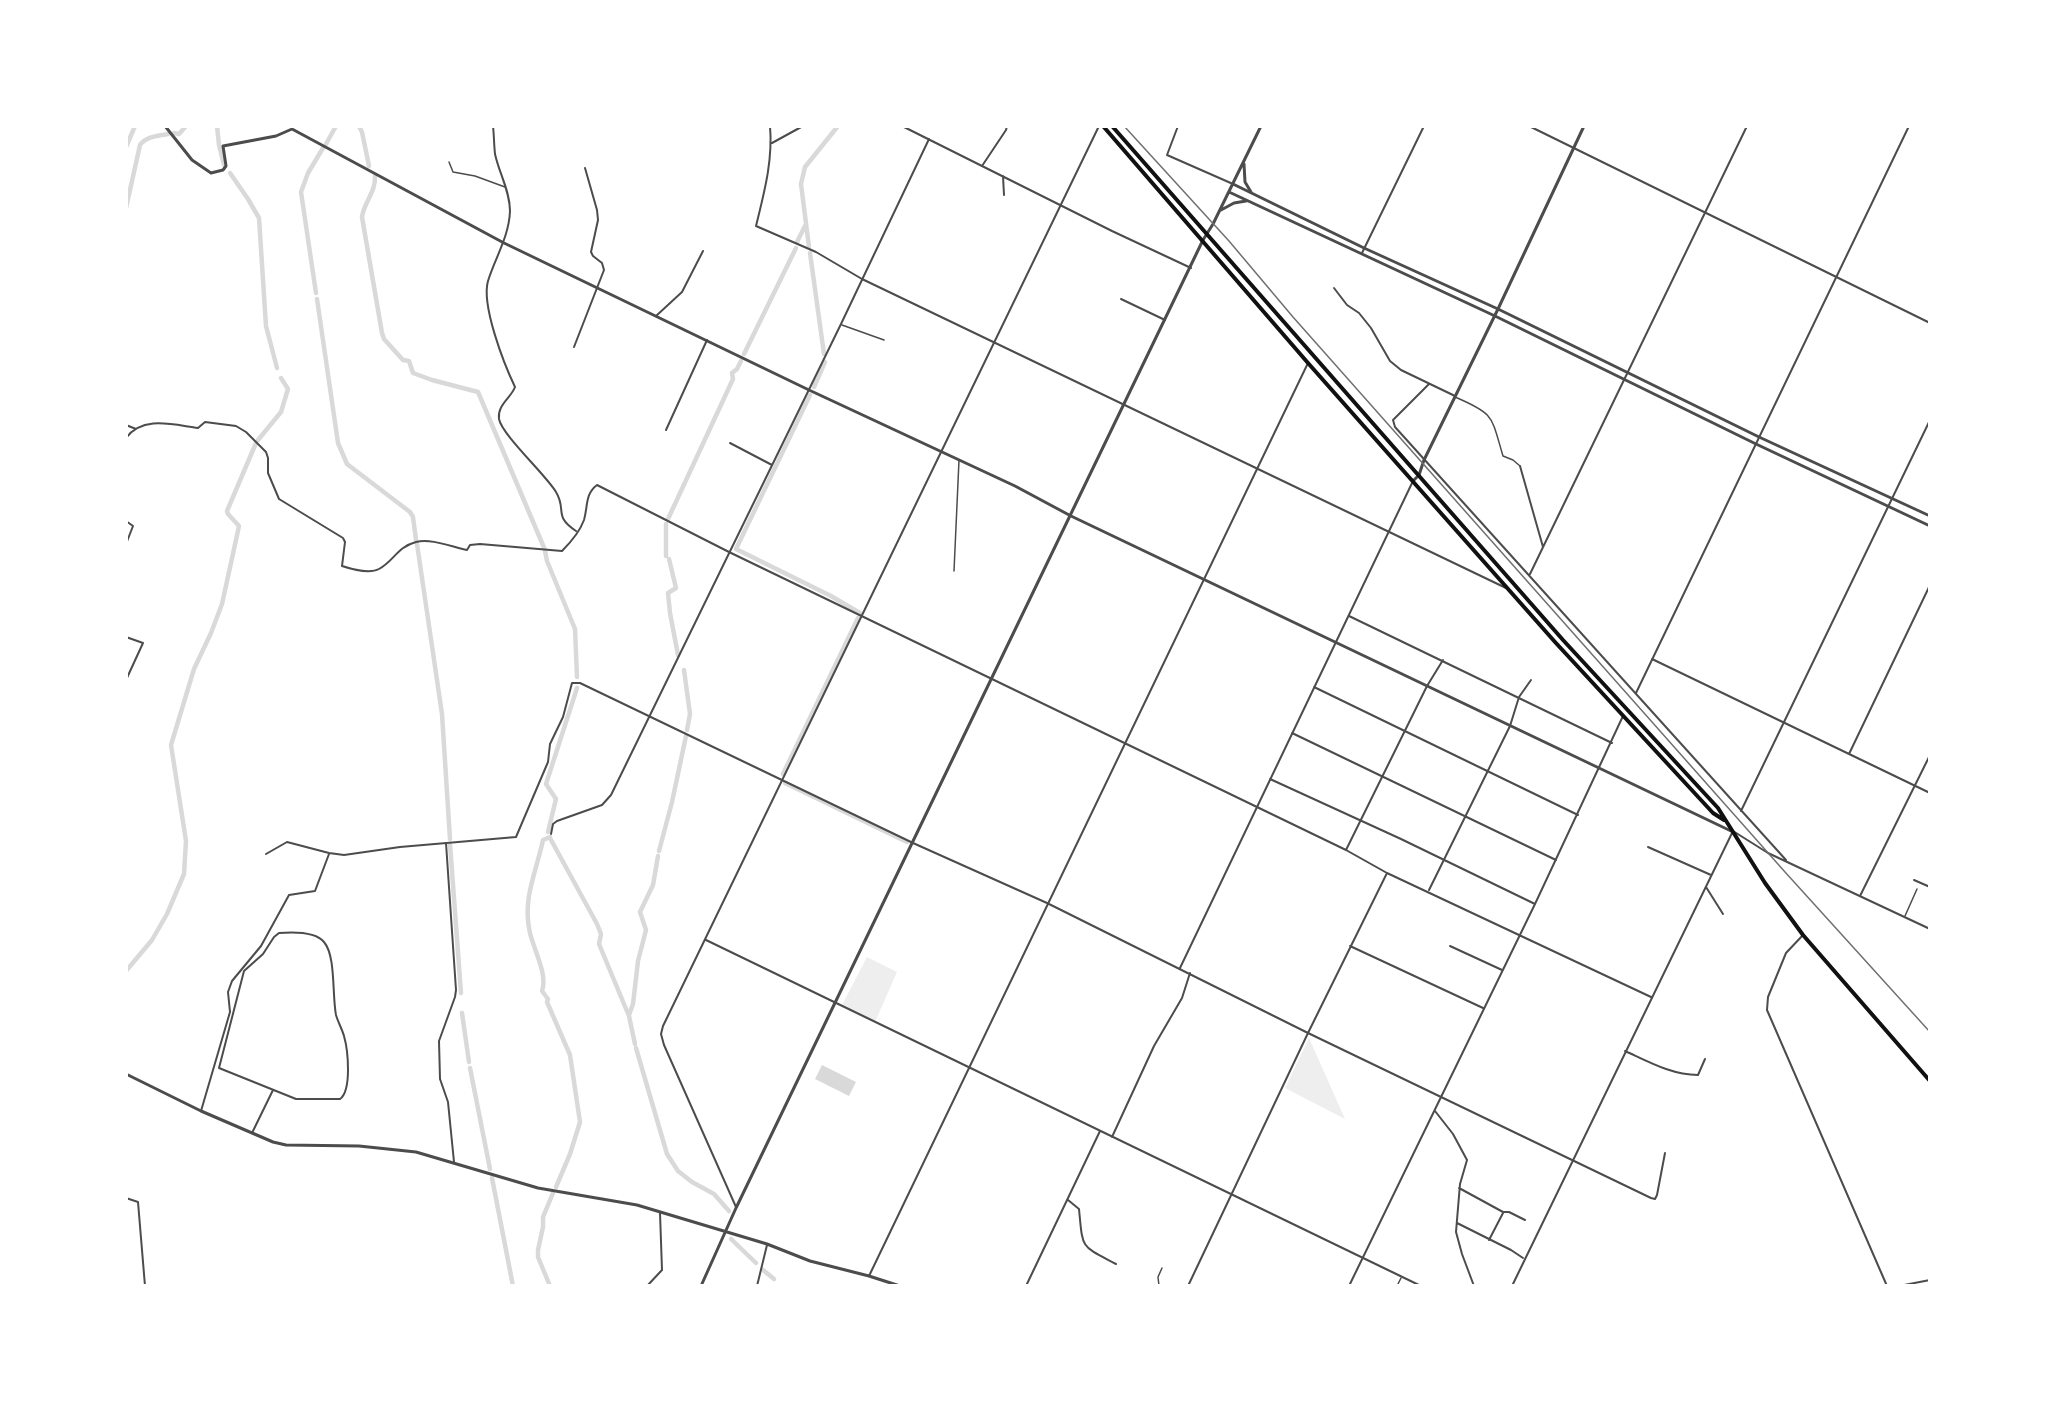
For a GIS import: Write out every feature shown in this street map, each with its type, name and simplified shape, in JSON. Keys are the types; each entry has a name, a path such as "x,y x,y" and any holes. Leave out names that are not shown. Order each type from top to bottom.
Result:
{"main road":[{"path":"1101,126 1508,589 1713,813 1727,822"},
{"path":"1112,126 1563,639 1718,808 1765,883 1803,935 1930,1081"}],"street":[{"path":"165,126 192,160 211,173 223,170 226,166 223,146 276,136 292,129"},
{"path":"288,126 504,243 1015,486 1071,516 1599,769 1733,831 1787,862 1930,929"},
{"path":"493,126 495,153 510,215 504,243 487,283 487,295 489,313 515,387 504,402 498,416 508,434 557,493 562,519 576,531"},
{"path":"770,126 772,143 769,170 756,226 816,252 861,279 1508,589"},
{"path":"772,143 803,126"},
{"path":"902,126 1191,268"},
{"path":"982,166 1007,126"},
{"path":"736,1208 681,1087 661,1034 663,1026 1060,205 1101,126"},
{"path":"1178,126 1167,155 1498,309 1759,437 1930,516"},
{"path":"701,1286 736,1208 1203,240 1220,211 1261,126"},
{"path":"1361,255 1424,126"},
{"path":"1529,126 1930,323"},
{"path":"1180,968 1413,481 1419,475 1584,126"},
{"path":"1530,575 1747,126"},
{"path":"1636,693 1909,126"},
{"path":"551,834 553,824 557,821 606,802 651,716 929,138"},
{"path":"1243,163 1245,182 1251,194"},
{"path":"574,347 583,320 598,288 604,266 591,252 598,220 585,168"},
{"path":"1003,176 1004,195"},
{"path":"1229,192 1495,316 1755,444 1930,526"},
{"path":"1220,211 1234,203 1247,201"},
{"path":"656,316 682,292 703,251"},
{"path":"1334,288 1347,305 1359,313 1371,328 1390,361 1401,370 1455,396"},
{"path":"1121,299 1165,320"},
{"path":"666,430 707,340"},
{"path":"869,1276 1308,363"},
{"path":"1429,384 1393,420 1395,427 1787,862"},
{"path":"1740,812 1930,420"},
{"path":"126,438 136,429 155,422 198,428 205,422 211,421 236,426 246,432 266,452 268,473 279,499 343,538 345,542 342,566 372,571 378,570 403,547 418,541 467,550 470,545 480,544 561,551 570,543 584,519 588,496 595,486 606,490 729,552 1346,850 1387,873 1651,997"},
{"path":"126,425 136,429"},
{"path":"730,443 772,465"},
{"path":"1520,466 1543,548"},
{"path":"126,520 133,526 133,529 126,544"},
{"path":"1849,754 1930,585"},
{"path":"1348,616 1612,743"},
{"path":"126,637 143,643 126,680"},
{"path":"1652,659 1930,793"},
{"path":"1346,850 1427,686 1443,660"},
{"path":"1428,891 1510,726 1519,697 1531,680"},
{"path":"266,854 287,842 329,853 354,854 400,847 516,837 548,762 550,744 563,717 572,683 587,686 913,843 1047,903 1308,1033 1655,1199 1665,1153"},
{"path":"1314,687 1404,733 1578,815"},
{"path":"1349,1286 1578,815 1623,716"},
{"path":"1292,733 1556,860"},
{"path":"1860,896 1930,755"},
{"path":"1270,779 1535,904"},
{"path":"1512,1286 1733,831"},
{"path":"446,843 456,990 439,1041 439,1058 440,1080 448,1102 454,1163"},
{"path":"1648,847 1711,875"},
{"path":"201,1111 230,1012 228,992 232,981 261,946 289,895 315,891 329,853"},
{"path":"1188,1286 1387,873"},
{"path":"1914,880 1930,887"},
{"path":"1706,887 1723,914"},
{"path":"279,933 311,935 326,944 330,954 336,1016 345,1038 346,1092 340,1099 296,1099 273,1090 219,1068 244,971 279,933"},
{"path":"1803,935 1786,953 1768,998 1767,1010 1887,1286"},
{"path":"706,940 1421,1286"},
{"path":"1350,946 1483,1008"},
{"path":"1450,946 1502,970"},
{"path":"1112,1137 1154,1046 1182,998 1190,973"},
{"path":"1625,1051 1673,1072 1688,1075 1698,1075 1705,1059"},
{"path":"126,1074 201,1111 286,1146 326,1145 416,1152 538,1188 621,1201 767,1244 810,1261 900,1286"},
{"path":"252,1133 273,1090"},
{"path":"1435,1110 1454,1134 1467,1160 1459,1188 1456,1232 1474,1286"},
{"path":"1026,1286 1100,1131"},
{"path":"1459,1188 1503,1212 1509,1212 1525,1220"},
{"path":"126,1198 138,1202 145,1286"},
{"path":"1068,1200 1078,1206 1082,1241 1085,1247 1116,1264"},
{"path":"1489,1240 1503,1212"},
{"path":"647,1286 662,1270 660,1213"},
{"path":"1457,1223 1524,1259"},
{"path":"757,1286 767,1244"},
{"path":"1899,1286 1930,1280"}],"lane":[{"path":"449,162 453,172 475,176 505,187"},
{"path":"841,324 884,340"},
{"path":"1455,396 1487,412 1492,420 1503,456 1520,466"},
{"path":"954,571 958,459"},
{"path":"1904,918 1917,889"},
{"path":"1160,1286 1158,1280 1162,1268"},
{"path":"1397,1286 1402,1277"}],"shaded area":[{"path":"867,957 897,972 875,1022 842,1005"},
{"path":"1309,1038 1345,1119 1285,1088"},
{"path":"822,1065 856,1082 849,1096 815,1079"}],"waterway":[{"path":"126,147 135,126"},
{"path":"174,133 179,134 186,126"},
{"path":"217,126 224,165"},
{"path":"326,144 336,126"},
{"path":"359,126 369,166"},
{"path":"809,247 801,184 805,167 838,126"},
{"path":"126,208 140,145 149,138 168,134"},
{"path":"316,293 301,192 308,173 323,148"},
{"path":"230,173 259,218 266,326 277,368"},
{"path":"375,176 374,187 362,217 384,339 403,360 409,361 413,373 478,392 545,550"},
{"path":"797,242 805,226"},
{"path":"744,354 796,248"},
{"path":"810,253 824,354"},
{"path":"317,299 338,443 347,464 410,512 413,517 416,540"},
{"path":"668,519 733,379 732,373 741,361"},
{"path":"814,387 825,362"},
{"path":"258,440 281,412 288,389 281,378"},
{"path":"810,395 736,549 831,596 860,613"},
{"path":"126,971 152,940 167,914 184,874 186,841 171,745 194,669 222,604 239,526 227,511 256,443"},
{"path":"666,524 666,556"},
{"path":"417,544 442,714 450,839"},
{"path":"545,551 575,629 577,677"},
{"path":"669,559 676,588 668,593 678,655"},
{"path":"783,774 858,618"},
{"path":"684,670 690,714 687,730"},
{"path":"548,832 556,799 546,784 577,688"},
{"path":"659,851 686,736"},
{"path":"785,783 907,842"},
{"path":"550,837 543,840 529,897 528,921 542,970 542,991 548,999 547,1002 570,1055 580,1122 556,1187"},
{"path":"550,838 597,924 601,934 599,944 629,1016 635,1044"},
{"path":"450,844 461,993"},
{"path":"629,1015 646,930 640,912 653,885 658,856"},
{"path":"462,1013 469,1062"},
{"path":"636,1048 667,1154 678,1171 714,1194 729,1211"},
{"path":"470,1068 490,1169"},
{"path":"492,1178 513,1286"},
{"path":"550,1286 538,1257 538,1250 543,1217 553,1193"},
{"path":"731,1239 756,1263"},
{"path":"763,1270 774,1279"}],"railway":[{"path":"1124,126 1229,241 1293,317 1785,872 1930,1032"}]}
